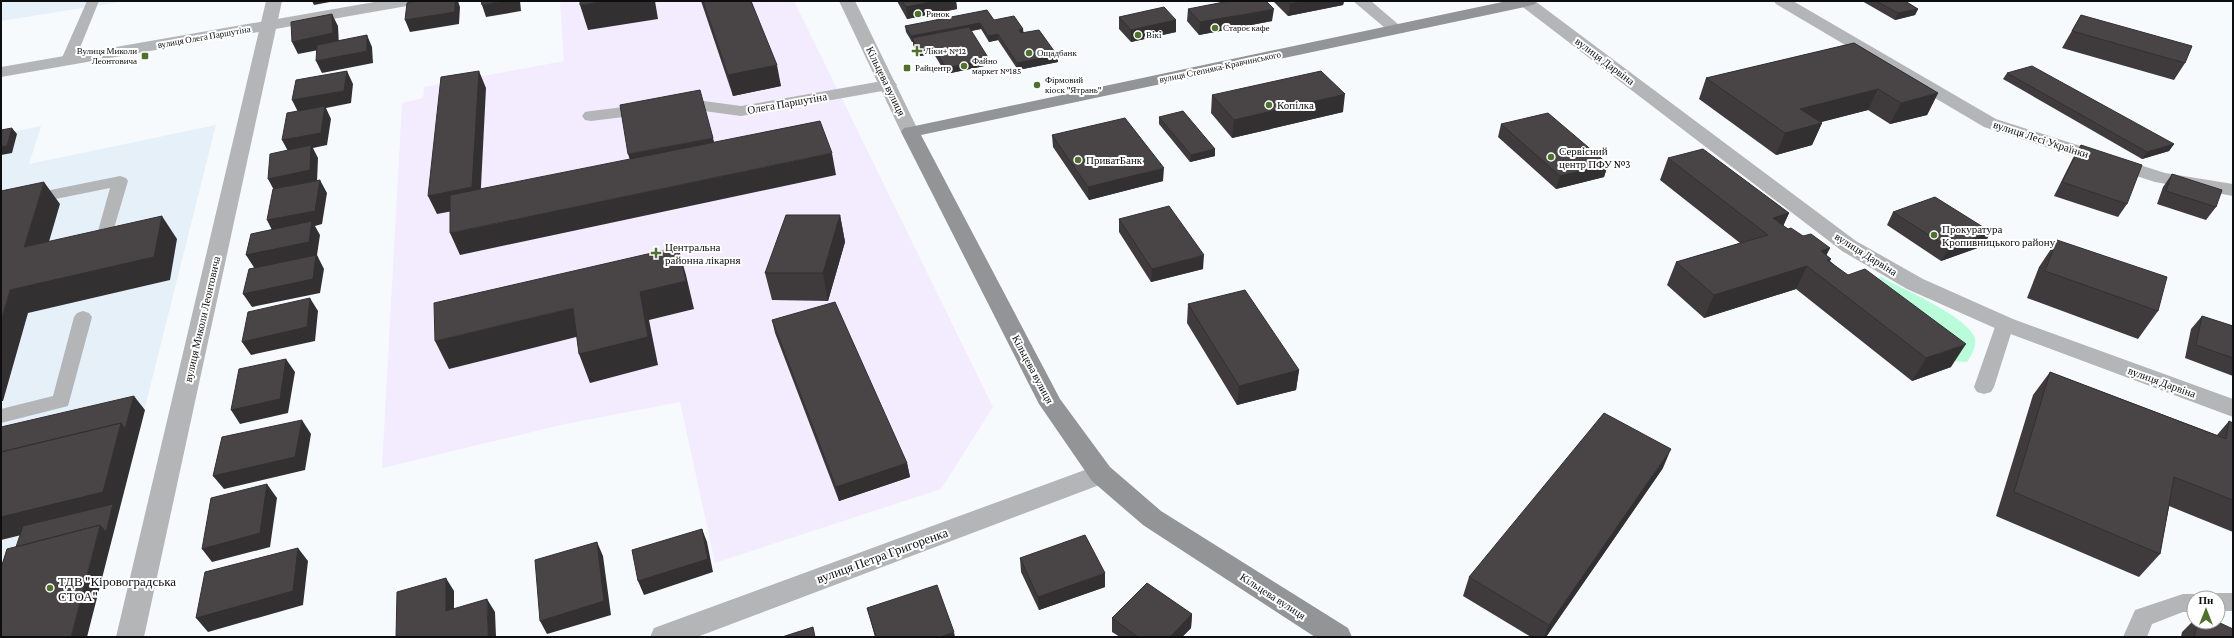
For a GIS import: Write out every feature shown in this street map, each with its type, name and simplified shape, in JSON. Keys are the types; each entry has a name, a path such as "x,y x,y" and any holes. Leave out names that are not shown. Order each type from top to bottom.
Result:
{"main road":[{"name":"вулиця Степняка-Кравчинського","path":"910,132 1397,30 1527,1"},
{"name":"Кільцева вулиця","path":"910,132 1051,404 1101,474 1152,518 1338,637"}],"street":[{"name":"вулиця Миколи Леонтовича","path":"130,637 274,1"},
{"name":"вулиця Олега Паршутіна","path":"1,72 407,1"},
{"name":"Кільцева вулиця","path":"847,1 910,132"},
{"path":"1361,1 1397,30"},
{"name":"вулиця Дарвіна","path":"1527,1 1850,246 1915,284 2005,324 2233,408"},
{"name":"вулиця Лесі Українки","path":"1782,1 1990,123 2162,178 2233,190"},
{"name":"Олега Паршутіна","path":"591,116 689,104 741,111 888,85"},
{"name":"вулиця Петра Григоренка","path":"664,637 1101,474"}],"lane":[{"path":"68,60 93,1"},
{"path":"1,205 120,181 106,231"},
{"path":"1,416 61,401 83,317"},
{"path":"1984,387 2005,324"},
{"path":"2135,637 2143,617 2186,603"}],"shaded area":[{"path":"1,1 126,1 1,21"},
{"name":"Центральна районна лікарня","path":"560,1 794,1 993,407 941,489 715,563 680,402 565,424 382,468 402,103 423,98 424,87 564,61"},
{"path":"216,125 87,637 1,637 1,134 41,126 29,164"}],"green space":[{"path":"1881,277 1946,312 1968,328 1974,336 1975,343 1974,349 1967,362 1953,361 1860,289"}],"building":[{"path":"417,1 455,1 455,12 405,20 407,3"},
{"path":"481,1 504,1 482,5"},
{"path":"580,1 607,1 580,5"},
{"path":"703,1 751,1 777,65 728,75"},
{"path":"902,1 937,1 906,7"},
{"path":"1229,1 1266,1 1274,9 1200,22 1188,9"},
{"path":"1286,1 1306,1 1290,4"},
{"path":"1876,1 1905,1 1918,9 1898,13"},
{"path":"1164,7 1176,20 1131,30 1119,17"},
{"path":"987,10 994,20 1014,16 1023,29 1019,30 1021,33 1039,30 1057,55 1017,63 998,34 988,36 980,23 911,36 905,26"},
{"path":"332,14 333,33 292,42 291,22"},
{"path":"2081,15 2192,46 2185,63 2072,31"},
{"path":"969,27 989,59 946,68 933,47 919,50 912,38"},
{"path":"367,35 367,51 316,61 317,45"},
{"path":"1854,43 1938,93 1901,103 1878,89 1800,109 1822,123 1785,133 1706,78"},
{"path":"2032,66 2174,144 2147,152 2007,73"},
{"path":"347,71 344,91 292,100 296,80"},
{"path":"479,71 472,187 428,196 441,77"},
{"path":"1321,71 1345,94 1234,120 1212,95"},
{"path":"700,90 713,138 628,154 620,105"},
{"path":"325,106 321,133 282,140 287,113"},
{"path":"1183,111 1215,149 1191,155 1159,117"},
{"path":"1548,113 1608,164 1560,176 1501,124"},
{"path":"1125,118 1164,168 1088,187 1052,135"},
{"path":"820,121 832,153 450,233 450,195"},
{"path":"12,128 7,146 1,147 1,130"},
{"path":"311,145 310,170 268,179 270,154"},
{"path":"2081,145 2142,165 2127,204 2062,182"},
{"path":"1703,149 1789,213 1773,218 1788,229 1791,228 1803,236 1811,234 1830,248 1821,251 1831,259 1827,260 1848,275 1865,269 1966,344 1926,358 1807,266 1714,295 1676,262 1768,235 1668,158"},
{"path":"2172,174 2222,190 2216,207 2166,191"},
{"path":"320,180 315,211 267,220 273,189"},
{"path":"44,182 24,247 162,216 154,257 10,290 1,320 1,191"},
{"path":"1935,197 1991,232 1949,248 1893,212"},
{"path":"1169,206 1204,255 1152,269 1119,219"},
{"path":"786,215 840,215 823,273 765,273"},
{"path":"312,221 309,242 246,255 251,234"},
{"path":"2057,240 2167,277 2158,311 2045,271"},
{"path":"678,247 686,281 640,292 648,337 579,354 573,308 435,341 434,303"},
{"path":"316,255 313,279 243,294 249,269"},
{"path":"1245,290 1299,370 1239,386 1188,304"},
{"path":"310,298 307,327 242,342 248,312"},
{"path":"835,302 907,463 836,487 772,320"},
{"path":"2202,316 2233,326 2233,358 2196,345"},
{"path":"286,359 280,399 231,410 239,369"},
{"path":"2050,372 2226,439 2229,421 2233,423 2233,500 2174,477 2160,554 2014,492"},
{"path":"134,396 125,429 121,423 1,452 1,427"},
{"path":"1604,413 1671,449 1549,625 1469,577"},
{"path":"302,420 295,457 213,476 222,437"},
{"path":"121,423 103,492 1,517 1,452"},
{"path":"267,484 260,533 202,549 211,498"},
{"path":"113,504 106,532 100,525 16,547 23,526"},
{"path":"100,525 71,637 1,637 1,568 7,549"},
{"path":"702,529 708,559 638,581 632,550"},
{"path":"1085,535 1105,573 1038,597 1020,558"},
{"path":"597,542 604,601 540,621 535,560"},
{"path":"298,548 293,591 196,618 205,572"},
{"path":"446,578 446,611 487,599 488,637 396,637 397,592"},
{"path":"1147,583 1192,614 1170,637 1138,637 1112,618"},
{"path":"937,585 954,632 940,637 876,637 867,608"},
{"path":"2226,626 2233,629 2233,637 2194,637 2196,630 2226,630"},
{"path":"813,627 815,637 782,637"}],"place":[{"name":"Ринок","path":"918,14"},
{"name":"Староє кафе","path":"1215,28"},
{"name":"Вікі","path":"1138,35"},
{"name":"Ліки+ №12","path":"917,51"},
{"name":"Ощадбанк","path":"1029,53"},
{"name":"Вулиця Миколи Леонтовича","path":"145,56"},
{"name":"Файно маркет №185","path":"964,66"},
{"name":"Райцентр","path":"907,68"},
{"name":"Фірмовий кіоск \"Ятрань\"","path":"1037,85"},
{"name":"Копілка","path":"1269,105"},
{"name":"Сервісний центр ПФУ №3","path":"1551,157"},
{"name":"ПриватБанк","path":"1078,160"},
{"name":"Прокуратура Кропивницького району","path":"1934,235"},
{"name":"Центральна районна лікарня","path":"656,253"},
{"name":"ТДВ \"Кіровоградська СТОА\"","path":"50,588"}]}
